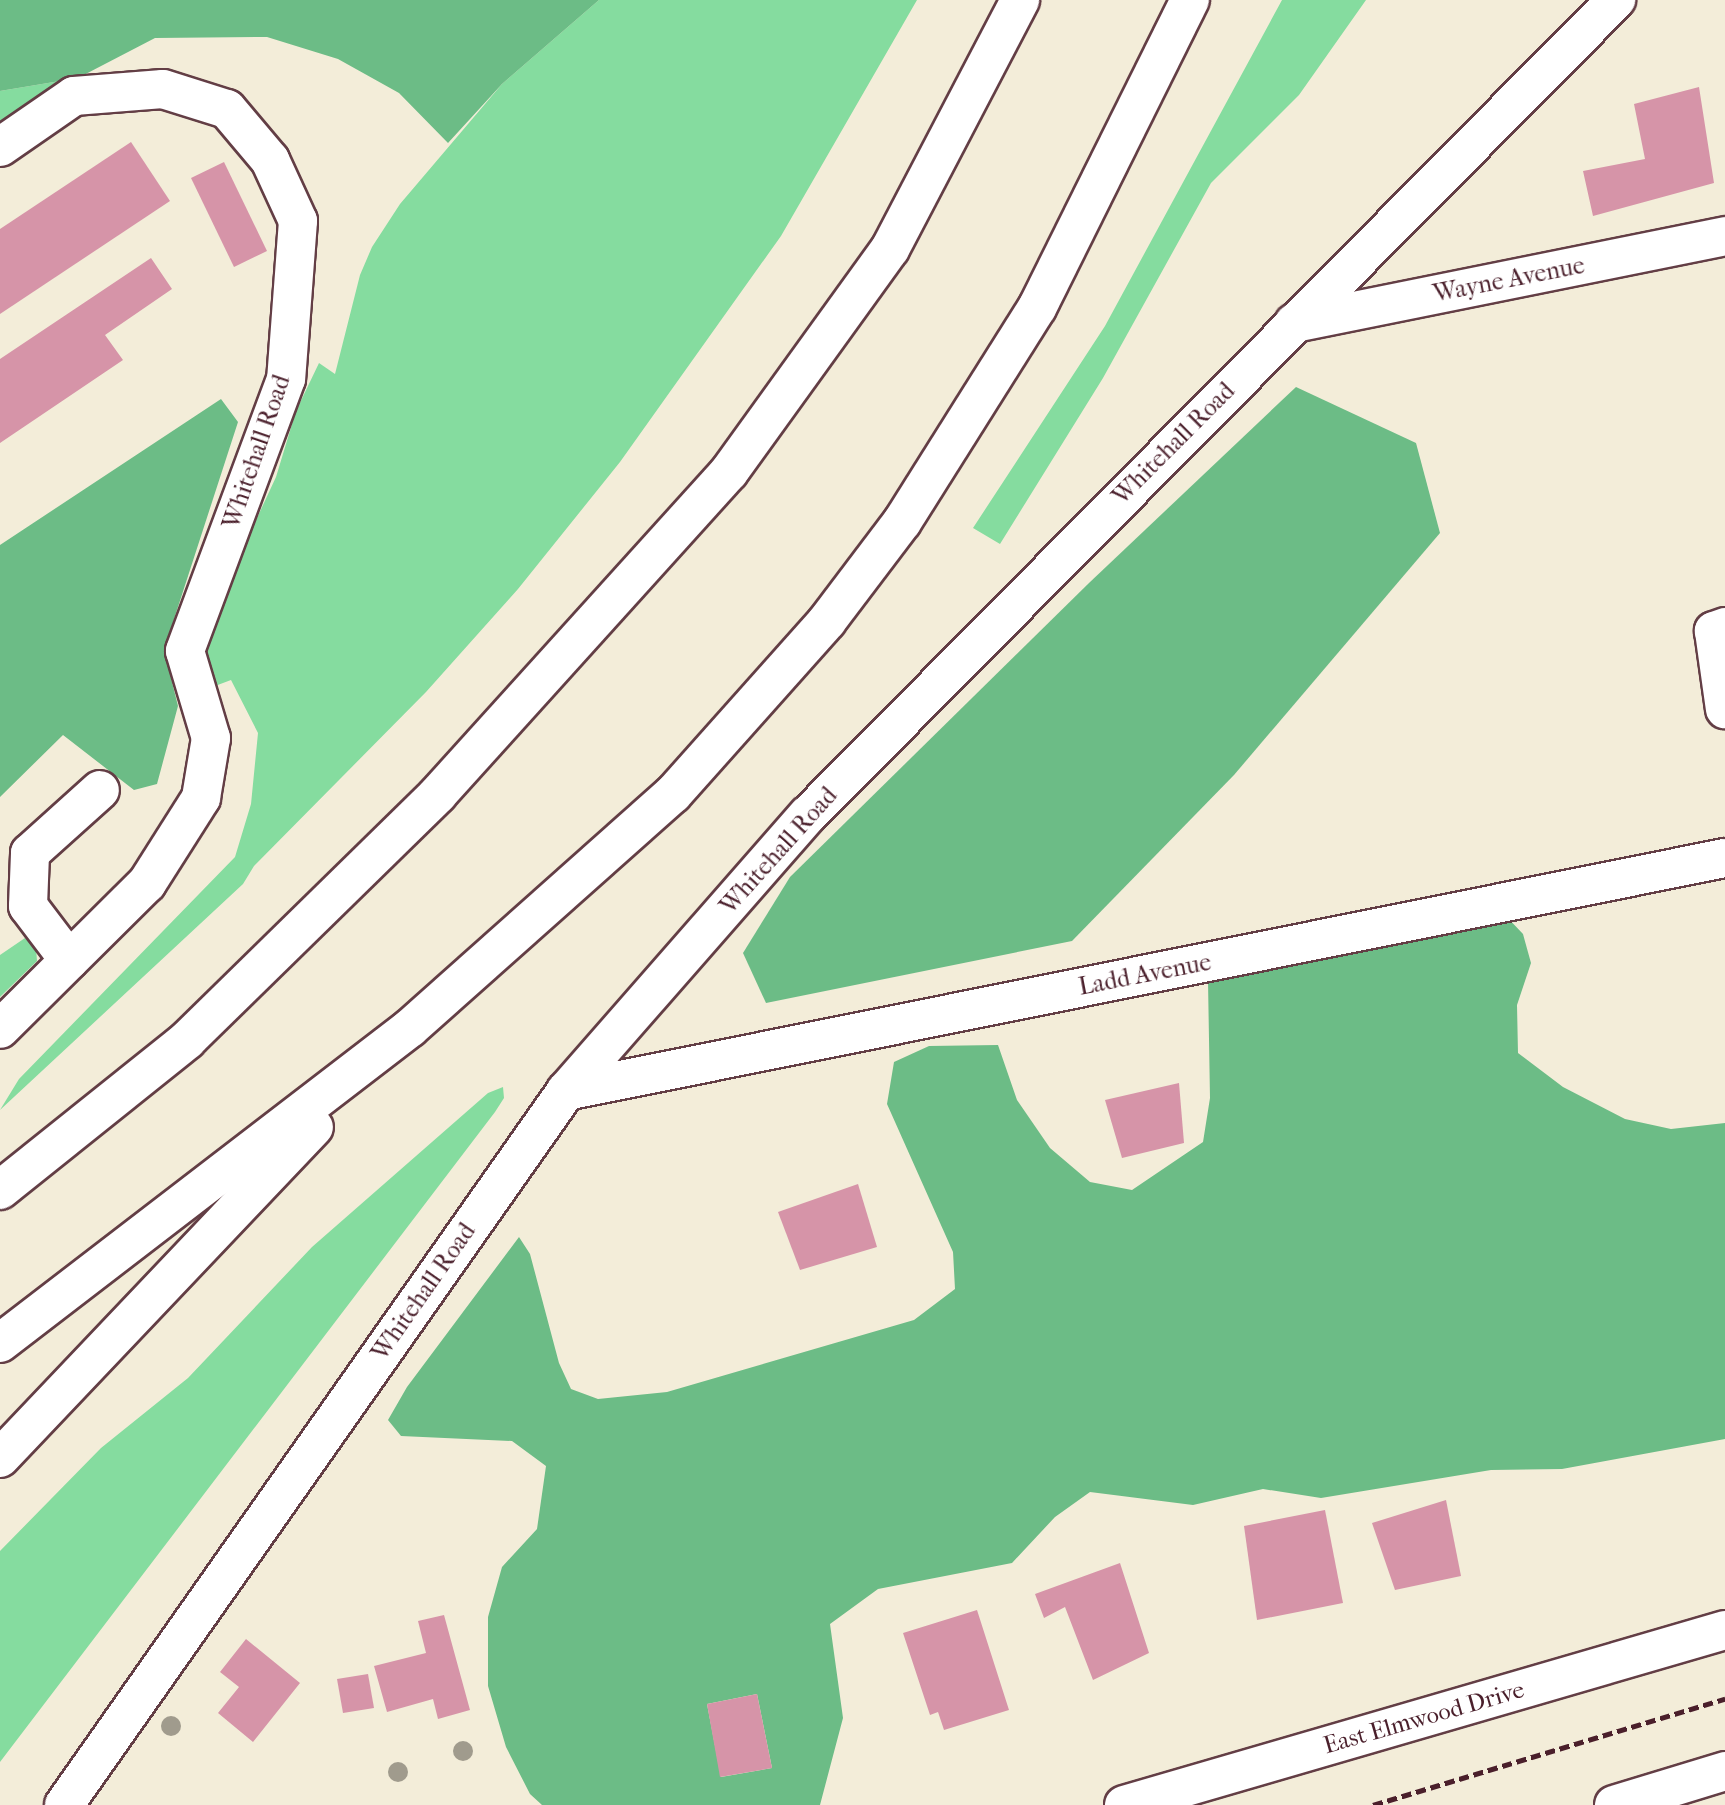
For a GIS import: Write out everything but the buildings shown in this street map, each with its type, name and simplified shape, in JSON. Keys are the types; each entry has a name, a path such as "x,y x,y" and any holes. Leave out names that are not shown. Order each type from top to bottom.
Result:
{"main road":[{"path":"0,1190 187,1040 438,794 729,472 890,249 1020,0"},
{"path":"0,1343 410,1028 673,794 835,610 902,522 1037,308 1190,0"},
{"name":"Whitehall Road","path":"64,1805 566,1091 808,815 1616,0"},
{"name":"Whitehall Road","path":"0,148 74,96 163,89 227,108 270,160 298,221 286,379 184,651 211,738 201,798 147,883 0,1029"},
{"name":"Wayne Avenue","path":"1294,323 1725,236"},
{"path":"1725,627 1714,631 1725,709"},
{"path":"69,960 14,915 30,853 100,790"},
{"name":"Ladd Avenue","path":"566,1091 1725,858"},
{"path":"0,1458 410,1028"},
{"name":"East Elmwood Drive","path":"1124,1805 1725,1630"},
{"path":"1614,1805 1725,1771"}],"green space":[{"path":"0,0 599,0 502,84 448,143 399,93 338,59 267,37 155,38 78,78 0,91"},
{"path":"599,0 917,0 781,236 620,462 518,589 426,692 254,866 243,884 0,1110 19,1079 235,857 251,804 258,733 231,680 215,686 205,656 219,600 276,477 296,411 319,363 335,374 360,275 372,247 400,204 502,84"},
{"path":"1282,0 1366,0 1299,95 1211,183 1103,378 1000,544 973,528 1105,326"},
{"path":"78,78 0,127 0,91"},
{"path":"1296,387 1416,443 1440,533 1234,775 1072,941 766,1003 743,953 790,877 1089,583"},
{"path":"221,399 238,422 164,650 178,706 157,784 134,790 63,735 0,797 0,545"},
{"path":"1504,914 1523,934 1531,963 1517,1005 1518,1053 1563,1087 1625,1119 1671,1129 1725,1123 1725,1439 1562,1469 1491,1470 1321,1498 1263,1489 1193,1505 1090,1492 1055,1517 1012,1563 878,1589 830,1624 843,1718 820,1805 542,1805 530,1794 506,1747 488,1686 488,1617 502,1567 537,1529 546,1466 512,1441 401,1436 388,1420 407,1387 519,1237 530,1254 559,1363 571,1389 598,1399 667,1392 914,1320 955,1289 953,1252 887,1104 894,1062 929,1046 998,1045 1017,1100 1050,1148 1090,1182 1132,1190 1203,1142 1210,1098 1208,981","holes":["757,1694 772,1768 721,1777 707,1704"]},
{"path":"25,938 36,948 37,961 0,997 0,955"},
{"path":"503,1087 504,1098 495,1112 0,1762 0,1551 101,1448 188,1378 312,1247 488,1093"}],"railway":[{"path":"1373,1805 1725,1699"}]}
